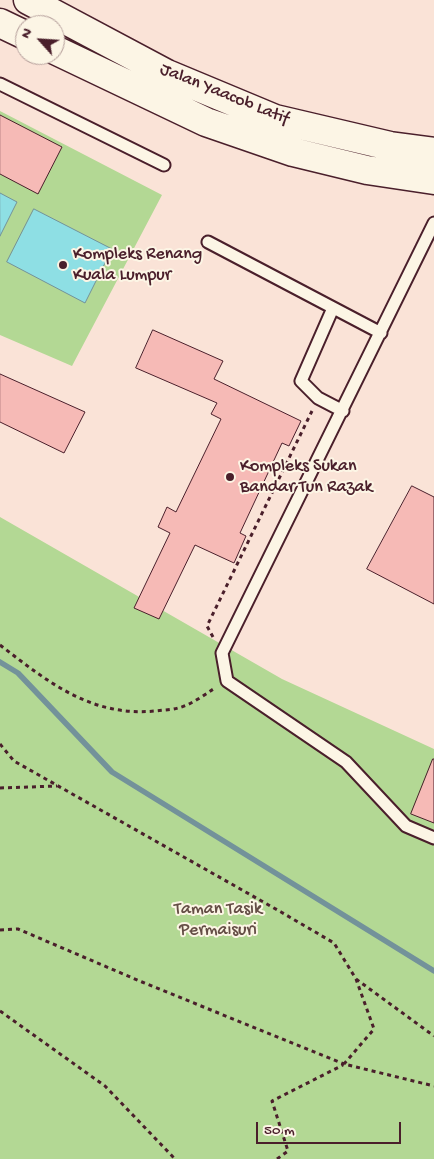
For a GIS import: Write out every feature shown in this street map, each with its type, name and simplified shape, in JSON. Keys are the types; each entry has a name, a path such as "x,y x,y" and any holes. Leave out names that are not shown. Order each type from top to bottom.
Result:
{"street":[{"name":"Jalan Yaacob Latif","path":"28,0 167,74 275,119 390,146 434,152"},
{"path":"0,22 15,30"},
{"name":"Jalan Yaacob Latif","path":"65,55 206,122 228,130 293,152 348,166 434,180"}],"lane":[{"path":"0,84 164,165"},
{"path":"434,223 222,653 227,681 346,762 406,826 434,838"},
{"path":"208,242 381,333"},
{"path":"333,308 301,381 318,398 342,411"}],"path":[{"path":"222,653 207,626 318,398"},
{"path":"0,645 43,678 76,697 113,710 142,712 179,708 227,681"},
{"path":"0,744 14,761 334,944 356,979 374,1029 344,1064 272,1102 288,1151 277,1159"},
{"path":"0,788 59,786"},
{"path":"0,930 18,929 142,982 344,1064 434,1086"},
{"path":"356,979 434,1036"},
{"path":"0,1011 105,1086 176,1159"}],"green space":[{"name":"Kompleks Renang Kuala Lumpur","path":"0,111 162,195 72,366 0,335"},
{"name":"Taman Tasik Permaisuri","path":"0,517 282,679 434,749 434,1159 0,1159"}],"water":[{"path":"0,193 17,202 0,236"},
{"path":"34,209 112,249 85,303 7,262"}],"building":[{"path":"0,115 62,147 38,194 0,174"},
{"name":"Kompleks Sukan Bandar Tun Razak","path":"153,330 223,361 214,379 301,421 289,446 282,443 240,533 246,536 234,563 195,545 159,619 134,608 170,533 158,527 167,507 176,512 221,419 211,414 217,403 136,368"},
{"path":"0,374 85,412 64,453 0,422"},
{"path":"412,486 434,497 434,604 367,569"},
{"path":"434,759 434,823 411,814"}],"waterway":[{"path":"0,662 18,673 112,772 434,971"}],"place":[{"name":"Kompleks Renang Kuala Lumpur","path":"63,265"},
{"name":"Kompleks Sukan Bandar Tun Razak","path":"230,477"}]}
